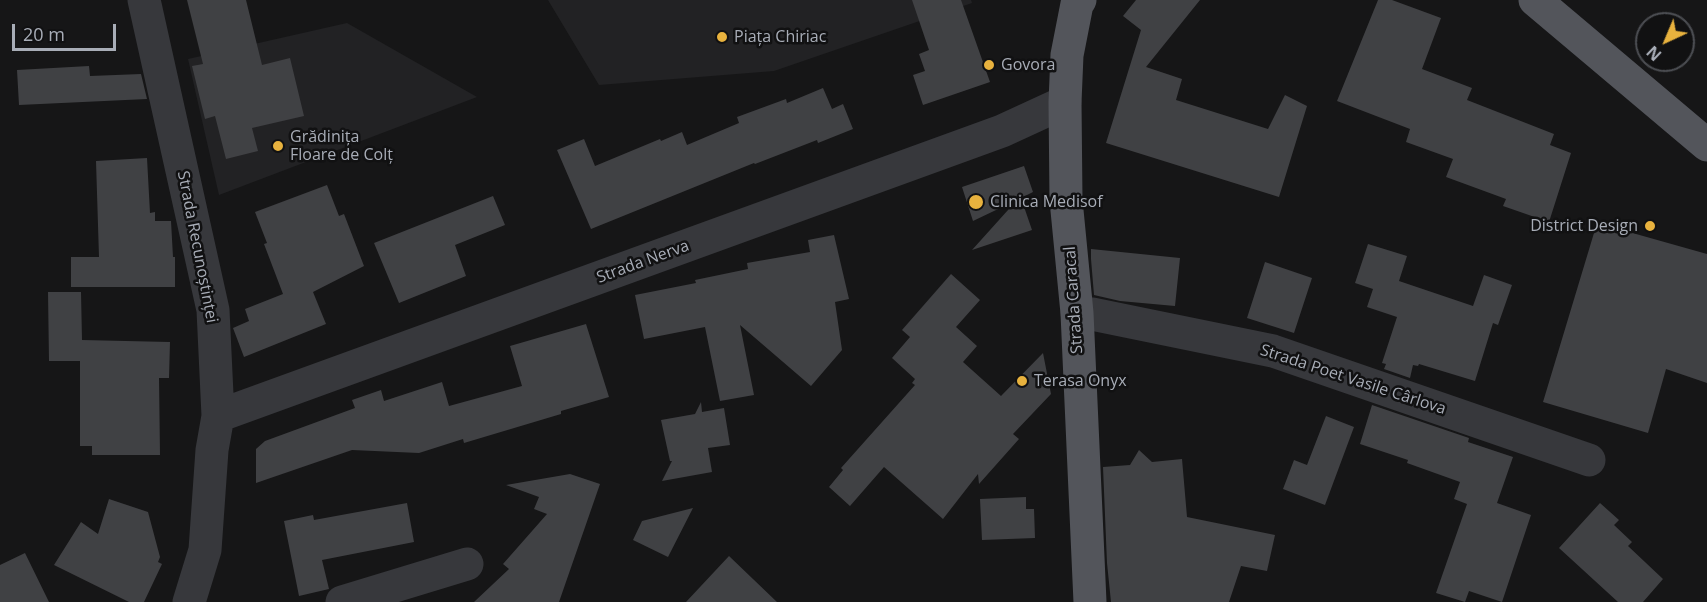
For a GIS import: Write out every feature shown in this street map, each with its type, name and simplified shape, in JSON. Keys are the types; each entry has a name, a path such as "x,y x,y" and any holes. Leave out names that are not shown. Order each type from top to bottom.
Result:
{"main road":[{"path":"1535,0 1707,145"},
{"name":"Strada Caracal","path":"1076,1 1067,55 1066,200 1077,313 1090,602"}],"street":[{"name":"Strada Recunoștinței","path":"144,0 213,310 218,416 212,450 205,550 189,602"},
{"name":"Strada Nerva","path":"218,416 1017,126 1065,102"},
{"name":"Strada Poet Vasile Cârlova","path":"1077,313 1092,314 1273,351 1589,460"},
{"path":"342,602 467,564"}],"shaded area":[{"name":"Piața Chiriac","path":"548,0 971,0 972,3 774,71 599,85"},
{"name":"Grădinița Floare de Colț","path":"347,23 477,97 219,195 188,59"}],"building":[{"path":"187,0 246,0 262,65 290,58 304,116 252,128 258,151 226,159 215,116 205,119 192,66 203,64"},
{"path":"912,0 961,0 990,82 923,105 913,75 925,71 919,54 929,50"},
{"path":"1136,0 1200,0 1146,67 1182,79 1176,100 1268,129 1285,95 1307,106 1279,197 1106,143 1141,30 1123,16"},
{"path":"1378,0 1392,0 1441,18 1422,69 1472,88 1467,100 1554,134 1550,145 1571,153 1549,222 1503,206 1506,199 1446,177 1453,159 1406,142 1410,129 1337,101"},
{"path":"89,66 90,76 141,74 147,99 19,105 17,70"},
{"path":"823,88 832,109 843,104 853,129 818,143 817,140 754,163 591,229 557,150 584,139 595,166 682,132 687,145 739,123 737,117 786,99 787,103"},
{"path":"147,158 150,213 155,212 155,221 171,221 173,257 175,257 175,287 71,287 71,257 99,257 96,161"},
{"path":"1024,166 1033,192 1021,198 1032,230 972,250 1017,200 973,221 962,187"},
{"path":"327,185 339,216 344,214 364,266 313,292 326,324 244,357 233,328 249,321 245,309 283,294 264,244 267,243 255,212"},
{"path":"493,196 505,225 455,245 466,276 399,303 374,243"},
{"path":"1597,223 1707,254 1707,383 1666,369 1648,433 1543,402"},
{"path":"834,235 849,299 835,302 842,350 811,386 740,325 754,395 720,401 705,327 644,339 635,295 696,283 695,280 748,269 747,263 810,252 808,240"},
{"path":"1368,244 1407,256 1399,281 1473,306 1484,275 1512,285 1498,325 1493,323 1475,381 1419,364 1418,366 1413,365 1410,378 1384,369 1386,364 1382,363 1397,317 1367,307 1373,289 1355,283"},
{"path":"1091,249 1180,258 1175,306 1120,301 1094,295"},
{"path":"1265,262 1312,278 1294,333 1247,318"},
{"path":"951,274 980,300 956,327 977,346 963,362 1001,396 1043,353 1051,394 1013,434 1019,439 979,484 978,474 943,519 884,467 850,506 829,487 843,470 841,468 915,385 912,383 915,379 892,358 910,337 902,330"},
{"path":"48,292 81,292 82,340 170,342 169,378 159,378 160,455 92,455 92,446 80,446 80,361 49,361"},
{"path":"586,324 609,397 464,443 463,439 419,453 352,450 256,483 256,449 265,441 355,408 352,400 381,390 384,401 442,382 449,406 522,386 510,346"},
{"path":"701,402 702,412 724,408 730,445 708,448 712,472 662,481 672,461 670,461 661,420 695,414"},
{"path":"1372,405 1469,438 1468,442 1513,457 1497,503 1531,515 1502,602 1469,591 1465,602 1436,593 1467,504 1454,499 1460,482 1407,463 1408,460 1360,444"},
{"path":"1326,416 1354,427 1325,505 1283,489 1294,460 1307,465"},
{"path":"1139,450 1152,462 1182,459 1187,517 1275,535 1267,571 1241,566 1229,602 1111,602 1103,467 1130,465"},
{"path":"570,474 600,484 559,602 474,602 509,569 503,564 547,514 534,509 539,497 506,485"},
{"path":"1026,497 1026,509 1034,509 1035,538 982,540 980,499"},
{"path":"109,499 148,512 160,557 158,562 162,564 144,602 129,602 54,565 81,522 98,534"},
{"path":"407,503 414,542 322,560 329,589 299,596 284,521 313,515 314,520"},
{"path":"1600,503 1619,520 1614,525 1632,542 1628,546 1663,579 1643,602 1618,602 1559,548"},
{"path":"693,508 668,557 633,540 642,521"},
{"path":"25,553 49,602 0,602 0,565"},
{"path":"729,556 777,602 686,602"}],"place":[{"name":"Piața Chiriac","path":"722,37"},
{"name":"Govora","path":"989,65"},
{"name":"Grădinița Floare de Colț","path":"278,146"},
{"name":"Clinica Medisof","path":"976,202"},
{"name":"District Design","path":"1650,226"},
{"name":"Terasa Onyx","path":"1022,381"}]}
